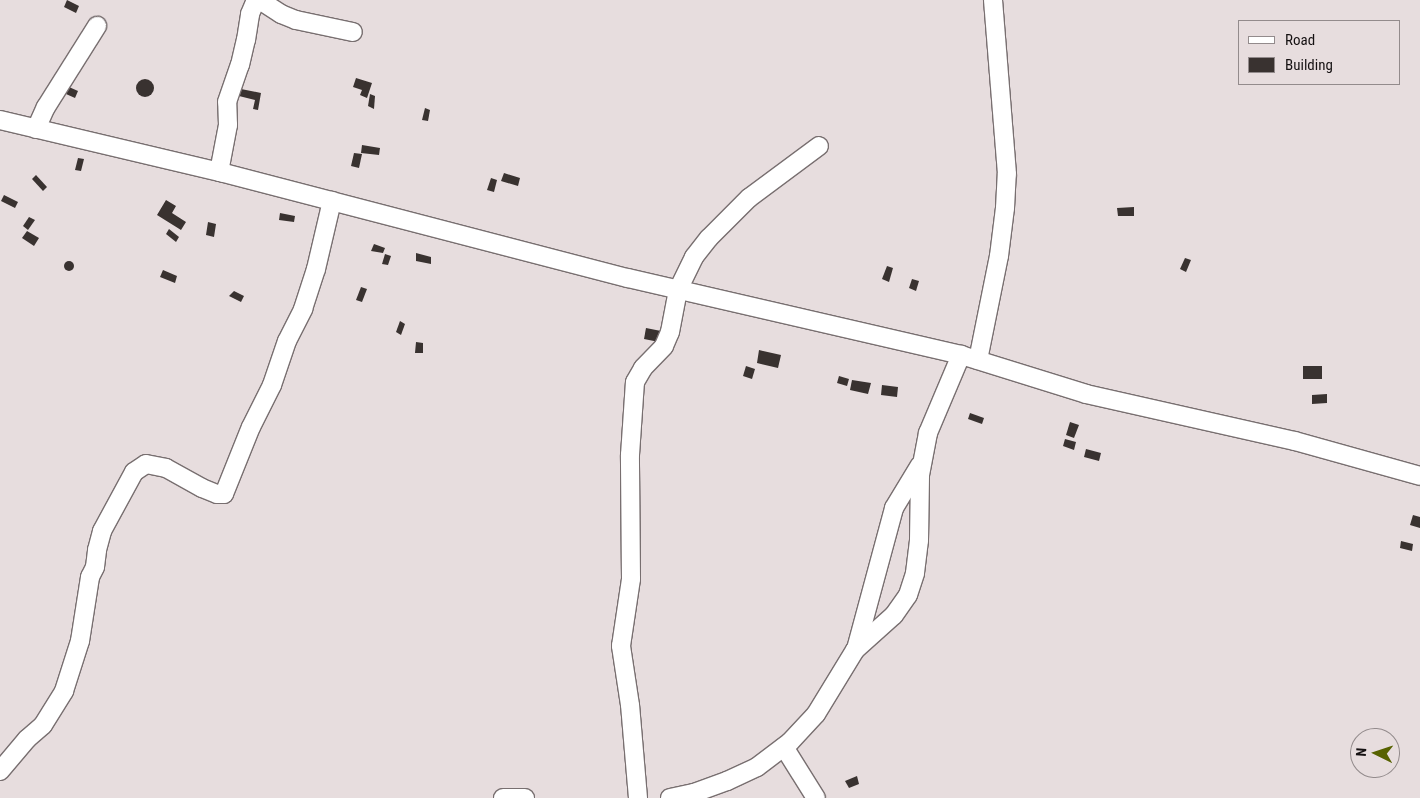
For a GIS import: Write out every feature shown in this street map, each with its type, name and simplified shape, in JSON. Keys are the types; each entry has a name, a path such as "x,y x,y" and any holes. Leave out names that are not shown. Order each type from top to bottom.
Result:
{"street":[{"path":"978,360 999,256 1005,208 1006,174 993,0"},
{"path":"218,172 228,126 227,102 240,65 250,14 255,2 261,1 281,14 296,20 353,32"},
{"path":"36,128 46,107 97,26"},
{"path":"0,120 218,172 678,290 961,355 1086,394 1295,441 1420,476"},
{"path":"638,798 630,705 622,646 631,579 630,476 632,401 635,382 643,368 664,346 670,332 678,290 694,257 727,219 770,182 819,146"},
{"path":"0,771 27,739 43,725 64,692 80,641 90,577 95,567 96,550 102,531 134,472 146,464 166,468 202,488 217,494 224,494 251,427 272,385 286,341 303,310 316,269 332,201"},
{"path":"670,798 694,793 727,781 758,767 784,747 816,714 856,650 894,615 908,595 915,573 919,540 920,475 928,434 961,355"},
{"path":"856,650 894,508 923,460"},
{"path":"784,747 816,798"},
{"path":"503,798 525,798"}],"building":[{"path":"67,0 79,6 76,13 64,7"},
{"path":"356,78 372,83 367,98 360,95 362,90 353,87"},
{"path":"145,79 151,82 154,88 151,94 145,97 139,94 136,88 139,82"},
{"path":"69,87 78,91 75,98 66,94"},
{"path":"236,88 261,93 258,110 253,109 255,100 235,95"},
{"path":"370,94 375,96 374,109 368,106"},
{"path":"425,108 430,110 428,121 422,120"},
{"path":"362,145 380,148 379,155 361,153"},
{"path":"354,153 362,154 359,168 351,166"},
{"path":"78,158 84,159 81,171 75,170"},
{"path":"504,173 520,178 518,186 501,181"},
{"path":"36,175 47,187 43,191 32,179"},
{"path":"491,178 497,180 494,192 487,190"},
{"path":"4,195 18,202 15,208 1,201"},
{"path":"166,200 176,206 172,213 186,222 181,230 157,215"},
{"path":"1134,207 1134,216 1118,216 1117,208"},
{"path":"280,213 295,216 294,222 279,220"},
{"path":"29,217 35,220 28,230 23,226"},
{"path":"208,222 216,224 214,237 206,235"},
{"path":"169,229 179,237 176,242 166,234"},
{"path":"27,231 39,238 34,246 22,238"},
{"path":"374,244 385,248 383,253 371,251"},
{"path":"416,253 431,257 431,264 416,261"},
{"path":"385,254 391,256 388,265 382,264"},
{"path":"1185,258 1191,260 1186,272 1180,269"},
{"path":"69,261 74,266 69,271 64,266"},
{"path":"887,266 893,268 889,282 882,279"},
{"path":"163,270 177,276 175,283 160,277"},
{"path":"912,279 919,281 916,291 909,288"},
{"path":"361,287 367,289 362,302 356,300"},
{"path":"234,291 244,296 241,302 229,296"},
{"path":"400,321 405,324 401,335 396,332"},
{"path":"646,328 661,331 659,342 644,339"},
{"path":"416,342 423,343 423,353 415,353"},
{"path":"759,350 781,355 778,368 757,363"},
{"path":"746,366 755,369 752,379 743,376"},
{"path":"1303,366 1322,366 1322,379 1303,379"},
{"path":"839,376 849,379 847,386 837,383"},
{"path":"852,380 871,383 868,394 850,390"},
{"path":"882,385 898,387 897,397 881,395"},
{"path":"1327,394 1327,403 1312,404 1312,395"},
{"path":"970,413 984,418 982,424 968,419"},
{"path":"1070,422 1079,425 1074,438 1066,435"},
{"path":"1065,439 1076,442 1074,450 1063,446"},
{"path":"1086,449 1101,453 1099,461 1084,457"},
{"path":"1413,515 1420,517 1420,528 1410,525"},
{"path":"1401,541 1413,544 1412,551 1400,548"},
{"path":"857,776 859,784 849,788 845,781"}]}
